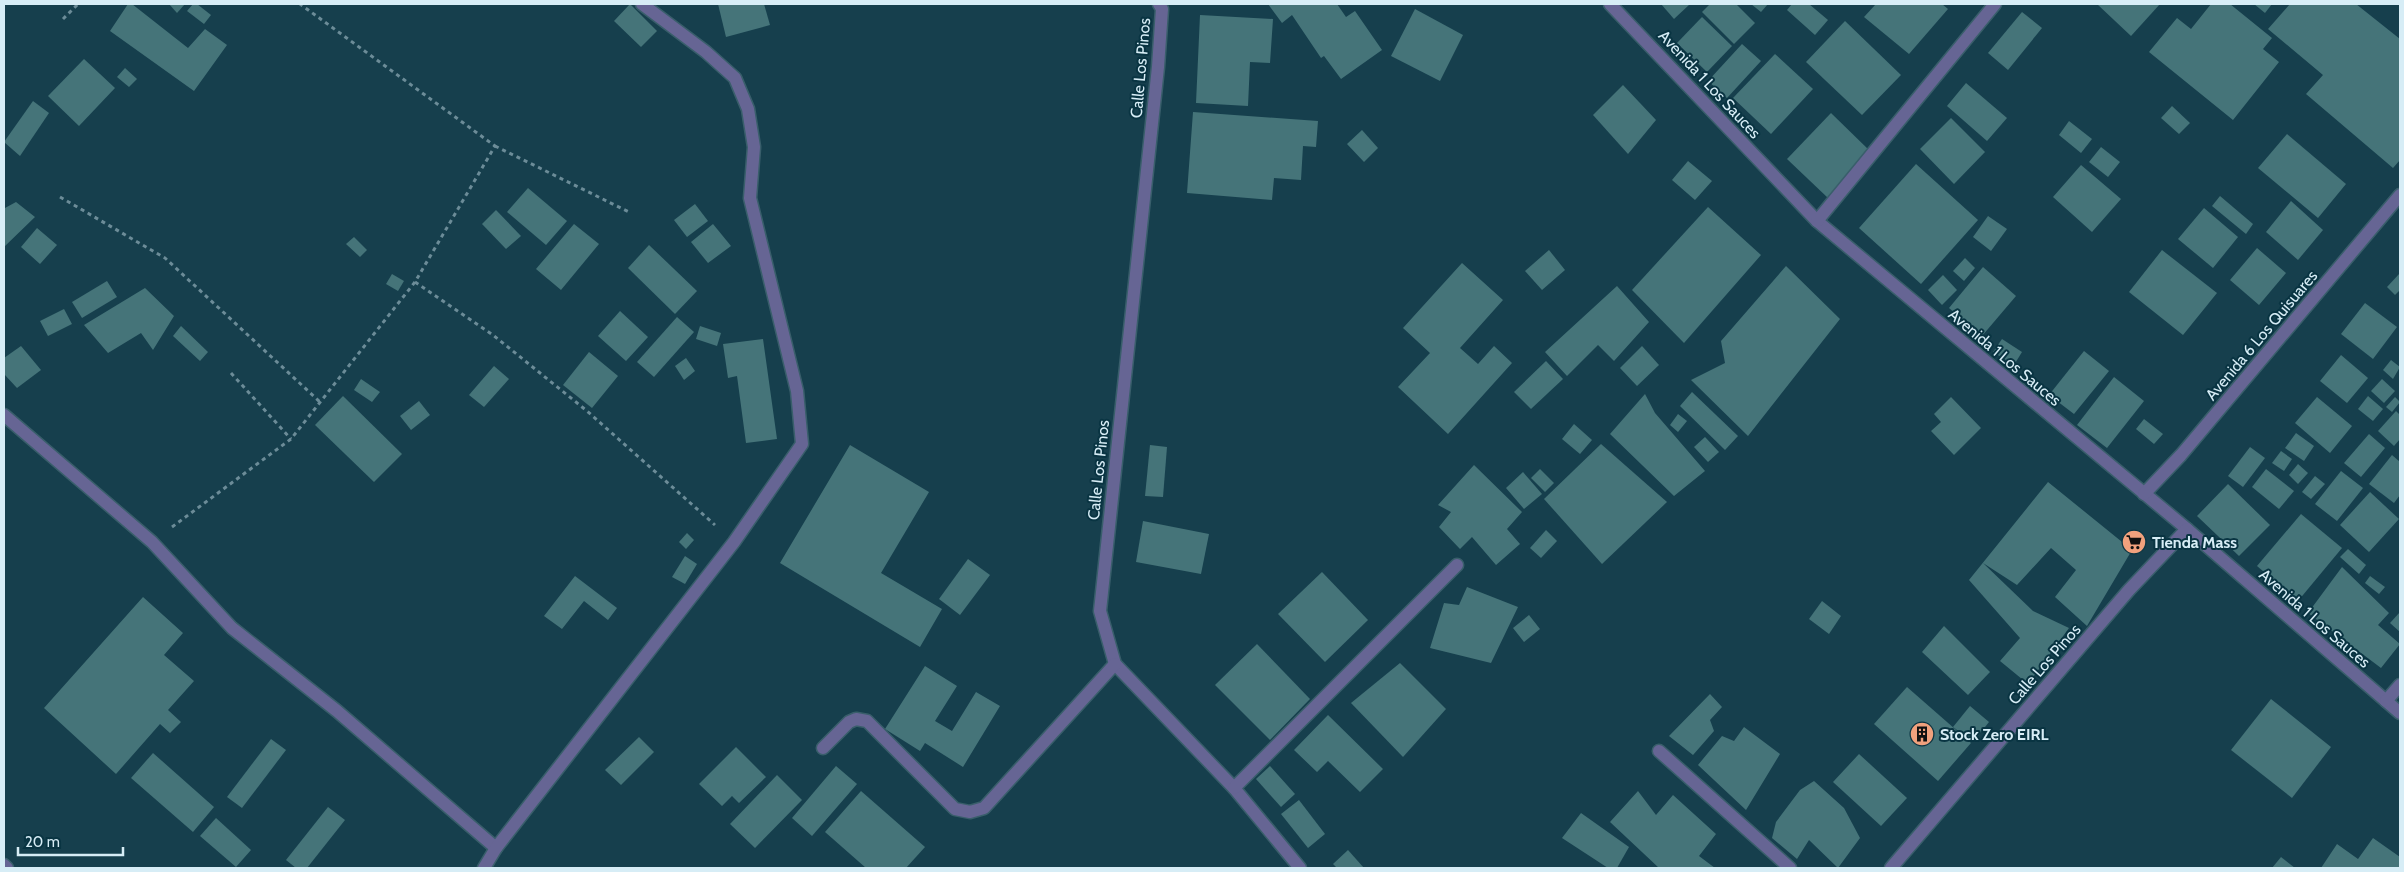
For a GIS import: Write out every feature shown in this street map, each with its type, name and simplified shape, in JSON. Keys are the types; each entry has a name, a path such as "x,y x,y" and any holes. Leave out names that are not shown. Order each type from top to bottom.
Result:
{"street":[{"path":"484,868 496,848 734,542 802,444 796,392 750,198 754,147 748,108 735,78 706,52 642,4"},
{"name":"Calle Los Pinos","path":"1159,4 1162,9 1158,67 1100,611 1115,664 1234,788 1300,868"},
{"path":"1817,221 1995,4"},
{"name":"Avenida 1 Los Sauces","path":"1618,6 1817,221 2187,529 2400,713"},
{"name":"Avenida 6 Los Quisuares","path":"2144,494 2182,455 2400,195"},
{"path":"4,415 152,542 232,628 337,711 496,848"},
{"name":"Calle Los Pinos","path":"1891,868 2129,590 2187,529"},
{"path":"1234,788 1457,565"},
{"path":"823,748 849,722 856,719 867,721 955,809 970,812 984,808 1115,664"},
{"path":"2386,702 2400,685"},
{"path":"1659,752 1790,868"},
{"path":"4,865 8,868"}],"path":[{"path":"63,19 78,4"},
{"path":"300,4 495,146 629,212"},
{"path":"152,542 291,439 414,282 495,146"},
{"path":"60,197 166,258 320,402"},
{"path":"414,282 492,335 587,411 734,542"},
{"path":"230,373 291,439"}],"building":[{"path":"128,4 132,4 188,48 205,29 227,45 194,91 110,31"},
{"path":"169,4 185,4 177,13"},
{"path":"193,4 197,4 211,15 204,24 187,11"},
{"path":"630,4 657,31 641,47 614,21"},
{"path":"718,4 764,4 770,25 726,37"},
{"path":"1268,4 1337,4 1346,17 1355,11 1382,50 1341,79 1324,56 1321,58 1292,15 1282,23"},
{"path":"1661,4 1690,4 1674,19"},
{"path":"1710,4 1736,4 1755,23 1734,44 1702,12"},
{"path":"1751,4 1768,4 1761,12"},
{"path":"1792,4 1809,4 1828,20 1815,35 1787,10"},
{"path":"1876,4 1942,4 1948,9 1909,54 1864,17"},
{"path":"2097,4 2160,4 2131,36"},
{"path":"2211,4 2230,4 2272,38 2263,49 2279,62 2233,120 2149,52 2177,18 2191,29"},
{"path":"2254,4 2272,4 2265,13"},
{"path":"2290,4 2356,4 2400,39 2400,160 2393,168 2306,94 2323,75 2268,29"},
{"path":"1415,9 1463,35 1440,81 1391,56"},
{"path":"2022,12 2042,28 2008,70 1988,53"},
{"path":"1200,15 1273,19 1270,63 1250,62 1248,106 1196,103"},
{"path":"1702,17 1732,46 1707,72 1677,43"},
{"path":"1845,21 1901,75 1862,115 1806,62"},
{"path":"1742,44 1761,61 1727,98 1708,81"},
{"path":"1775,54 1813,89 1771,134 1733,98"},
{"path":"84,59 115,88 79,126 48,96"},
{"path":"125,68 137,79 129,87 117,77"},
{"path":"1966,83 2007,118 1987,141 1947,106"},
{"path":"1623,85 1656,120 1628,154 1593,115"},
{"path":"33,101 49,113 20,156 4,142"},
{"path":"2172,106 2190,123 2179,134 2161,118"},
{"path":"1193,112 1318,121 1316,147 1303,146 1301,180 1274,178 1272,200 1187,193"},
{"path":"1831,113 1871,152 1828,198 1787,159"},
{"path":"1951,118 1985,152 1954,184 1920,149"},
{"path":"2069,121 2092,139 2081,153 2059,135"},
{"path":"1362,130 1378,148 1364,162 1347,144"},
{"path":"2287,134 2346,184 2318,218 2258,168"},
{"path":"2101,147 2120,162 2108,177 2089,162"},
{"path":"1688,161 1712,181 1695,200 1672,180"},
{"path":"1916,164 1978,220 1921,284 1859,228"},
{"path":"2081,165 2121,199 2092,232 2053,197"},
{"path":"528,188 567,221 546,245 507,212"},
{"path":"2220,196 2253,224 2246,234 2212,206"},
{"path":"2291,201 2323,230 2298,260 2266,232"},
{"path":"16,202 35,217 4,247 4,206 5,208"},
{"path":"695,204 708,221 687,237 674,220"},
{"path":"1708,207 1761,255 1684,343 1632,290"},
{"path":"2204,208 2238,237 2213,268 2178,239"},
{"path":"496,210 521,236 506,249 482,224"},
{"path":"1988,216 2007,229 1991,251 1973,237"},
{"path":"574,224 599,244 561,290 536,269"},
{"path":"713,224 731,246 708,263 691,242"},
{"path":"37,228 57,245 40,264 21,247"},
{"path":"354,237 367,250 360,257 346,244"},
{"path":"649,245 697,291 675,314 628,268"},
{"path":"2257,248 2286,273 2259,305 2230,280"},
{"path":"1549,250 1565,270 1542,290 1525,271"},
{"path":"2162,250 2217,293 2183,335 2129,292"},
{"path":"1965,258 1975,268 1964,281 1953,271"},
{"path":"1462,263 1503,300 1460,348 1478,364 1494,346 1512,363 1448,434 1398,387 1430,353 1403,328"},
{"path":"1786,266 1840,319 1748,436 1691,380 1725,363 1721,341"},
{"path":"1983,267 2016,296 1982,336 1949,308"},
{"path":"2400,273 2400,290 2395,295 2387,287"},
{"path":"392,274 404,281 398,291 386,284"},
{"path":"1943,275 1957,290 1942,305 1928,290"},
{"path":"107,281 117,297 82,318 72,302"},
{"path":"1617,286 1649,322 1614,361 1598,345 1567,376 1545,352"},
{"path":"145,288 174,316 153,350 141,333 108,353 84,325"},
{"path":"2365,303 2397,327 2373,359 2341,334"},
{"path":"64,309 72,324 48,336 40,321"},
{"path":"620,311 648,337 626,361 598,336"},
{"path":"677,317 694,332 654,377 637,362"},
{"path":"181,326 208,352 200,361 173,336"},
{"path":"700,326 721,333 717,346 696,339"},
{"path":"763,339 777,439 746,443 737,376 728,378 723,344"},
{"path":"2002,339 2022,352 2014,365 1993,352"},
{"path":"21,346 41,370 17,388 4,374 4,358"},
{"path":"1642,346 1659,365 1637,386 1620,368"},
{"path":"2084,351 2109,371 2074,414 2049,395"},
{"path":"589,352 618,376 592,408 563,385"},
{"path":"2341,355 2368,378 2347,403 2320,381"},
{"path":"686,358 695,371 684,380 675,366"},
{"path":"2391,360 2400,367 2393,379 2383,370"},
{"path":"1546,361 1563,379 1531,409 1514,392"},
{"path":"494,366 509,379 484,407 469,395"},
{"path":"2114,377 2144,401 2107,448 2077,425"},
{"path":"361,379 380,392 372,402 354,390"},
{"path":"2382,379 2395,391 2384,403 2371,391"},
{"path":"1692,392 1738,436 1725,450 1680,406"},
{"path":"1645,394 1655,413 1705,471 1674,496 1610,434"},
{"path":"343,396 402,454 374,482 315,425"},
{"path":"2368,396 2383,409 2373,421 2358,409"},
{"path":"1951,397 1981,428 1954,455 1931,431 1941,422 1934,414"},
{"path":"2317,397 2352,426 2330,453 2295,423"},
{"path":"2395,397 2400,402 2392,412 2386,407"},
{"path":"419,401 430,415 411,430 400,416"},
{"path":"2396,411 2400,415 2400,439 2394,446 2378,431"},
{"path":"1678,414 1687,421 1678,432 1670,425"},
{"path":"2144,419 2163,434 2154,444 2136,429"},
{"path":"1574,424 1592,440 1580,454 1562,439"},
{"path":"2296,433 2314,446 2304,461 2285,448"},
{"path":"2369,434 2385,448 2361,477 2344,463"},
{"path":"1705,437 1719,452 1708,462 1694,447"},
{"path":"1601,444 1667,502 1602,564 1544,499"},
{"path":"850,445 929,492 881,573 942,609 920,647 780,563"},
{"path":"1150,445 1167,447 1163,497 1145,496"},
{"path":"2250,447 2265,458 2243,487 2228,476"},
{"path":"2281,451 2292,459 2284,471 2272,463"},
{"path":"2392,455 2400,462 2400,495 2394,503 2369,484"},
{"path":"2298,464 2308,473 2298,484 2289,475"},
{"path":"1474,465 1522,512 1507,529 1520,544 1496,565 1472,537 1460,549 1439,527 1451,512 1438,505"},
{"path":"1540,469 1554,483 1545,492 1531,478"},
{"path":"2266,469 2294,491 2279,509 2252,487"},
{"path":"2341,471 2363,488 2337,521 2315,504"},
{"path":"1523,472 1542,494 1524,509 1506,488"},
{"path":"2315,476 2325,484 2311,499 2302,492"},
{"path":"2048,482 2132,550 2087,626 2055,597 2076,570 2051,548 2017,585 1983,563 2033,611 2069,628 2028,684 2000,661 2020,638 1969,580"},
{"path":"2228,484 2270,525 2239,556 2197,516"},
{"path":"2370,492 2399,519 2369,552 2340,525"},
{"path":"2301,514 2342,548 2298,601 2257,566"},
{"path":"1143,521 1209,534 1201,574 1136,562"},
{"path":"1546,530 1557,541 1541,558 1530,548"},
{"path":"687,533 694,540 686,549 679,542"},
{"path":"2348,549 2366,565 2359,574 2340,557"},
{"path":"685,556 697,564 685,584 672,577"},
{"path":"968,559 990,575 960,615 939,599"},
{"path":"2342,567 2389,613 2378,625 2400,644 2381,668 2308,613"},
{"path":"1322,572 1368,620 1325,662 1278,614"},
{"path":"575,576 617,608 608,620 584,601 562,629 544,616"},
{"path":"2370,576 2385,587 2379,594 2365,583"},
{"path":"1467,587 1518,607 1491,663 1430,648 1444,603 1459,605"},
{"path":"143,597 183,633 164,655 194,681 168,710 181,722 170,733 160,724 116,774 44,708"},
{"path":"1822,601 1841,616 1829,634 1809,619"},
{"path":"2400,612 2400,632 2390,623"},
{"path":"1529,615 1540,629 1524,642 1513,628"},
{"path":"1944,626 1990,672 1968,695 1922,652"},
{"path":"1257,644 1310,699 1270,740 1215,685"},
{"path":"1400,663 1446,709 1403,757 1351,703"},
{"path":"925,666 957,686 935,721 952,731 976,692 1000,706 963,767 925,743 920,751 885,729"},
{"name":"Stock Zero EIRL","path":"1907,687 1971,743 1938,781 1874,724"},
{"path":"1710,694 1722,707 1710,720 1714,731 1693,755 1669,736"},
{"path":"2271,699 2331,747 2292,798 2231,750"},
{"path":"1970,706 1989,722 1973,742 1953,727"},
{"path":"1328,715 1383,769 1360,792 1328,761 1317,772 1294,750"},
{"path":"1744,727 1780,754 1746,810 1698,765 1722,736 1734,741"},
{"path":"639,737 654,752 621,785 605,770"},
{"path":"271,739 286,750 242,808 227,797"},
{"path":"736,747 766,777 739,803 732,796 722,806 699,784"},
{"path":"153,753 214,807 193,832 131,778"},
{"path":"1859,754 1907,798 1881,826 1833,782"},
{"path":"836,766 857,784 812,836 792,818"},
{"path":"1270,766 1295,794 1281,807 1256,779"},
{"path":"777,775 802,800 755,848 730,824"},
{"path":"1814,781 1844,808 1860,838 1838,868 1809,840 1797,859 1772,838 1776,822 1800,790"},
{"path":"861,791 925,847 906,868 866,868 825,832"},
{"path":"1638,791 1656,815 1673,795 1716,834 1699,856 1715,868 1659,868 1610,822"},
{"path":"1299,800 1325,834 1308,848 1281,814"},
{"path":"328,807 345,820 307,868 296,868 286,860"},
{"path":"1581,813 1629,847 1617,868 1608,868 1562,838"},
{"path":"216,818 251,850 236,867 200,836"},
{"path":"2373,838 2400,857 2400,868 2321,868 2337,844 2358,859"},
{"path":"1348,850 1364,868 1337,868 1333,864"},
{"path":"2281,857 2295,868 2272,868"}],"place":[{"name":"Tienda Mass","path":"2134,542"},
{"name":"Stock Zero EIRL","path":"1922,734"}]}
